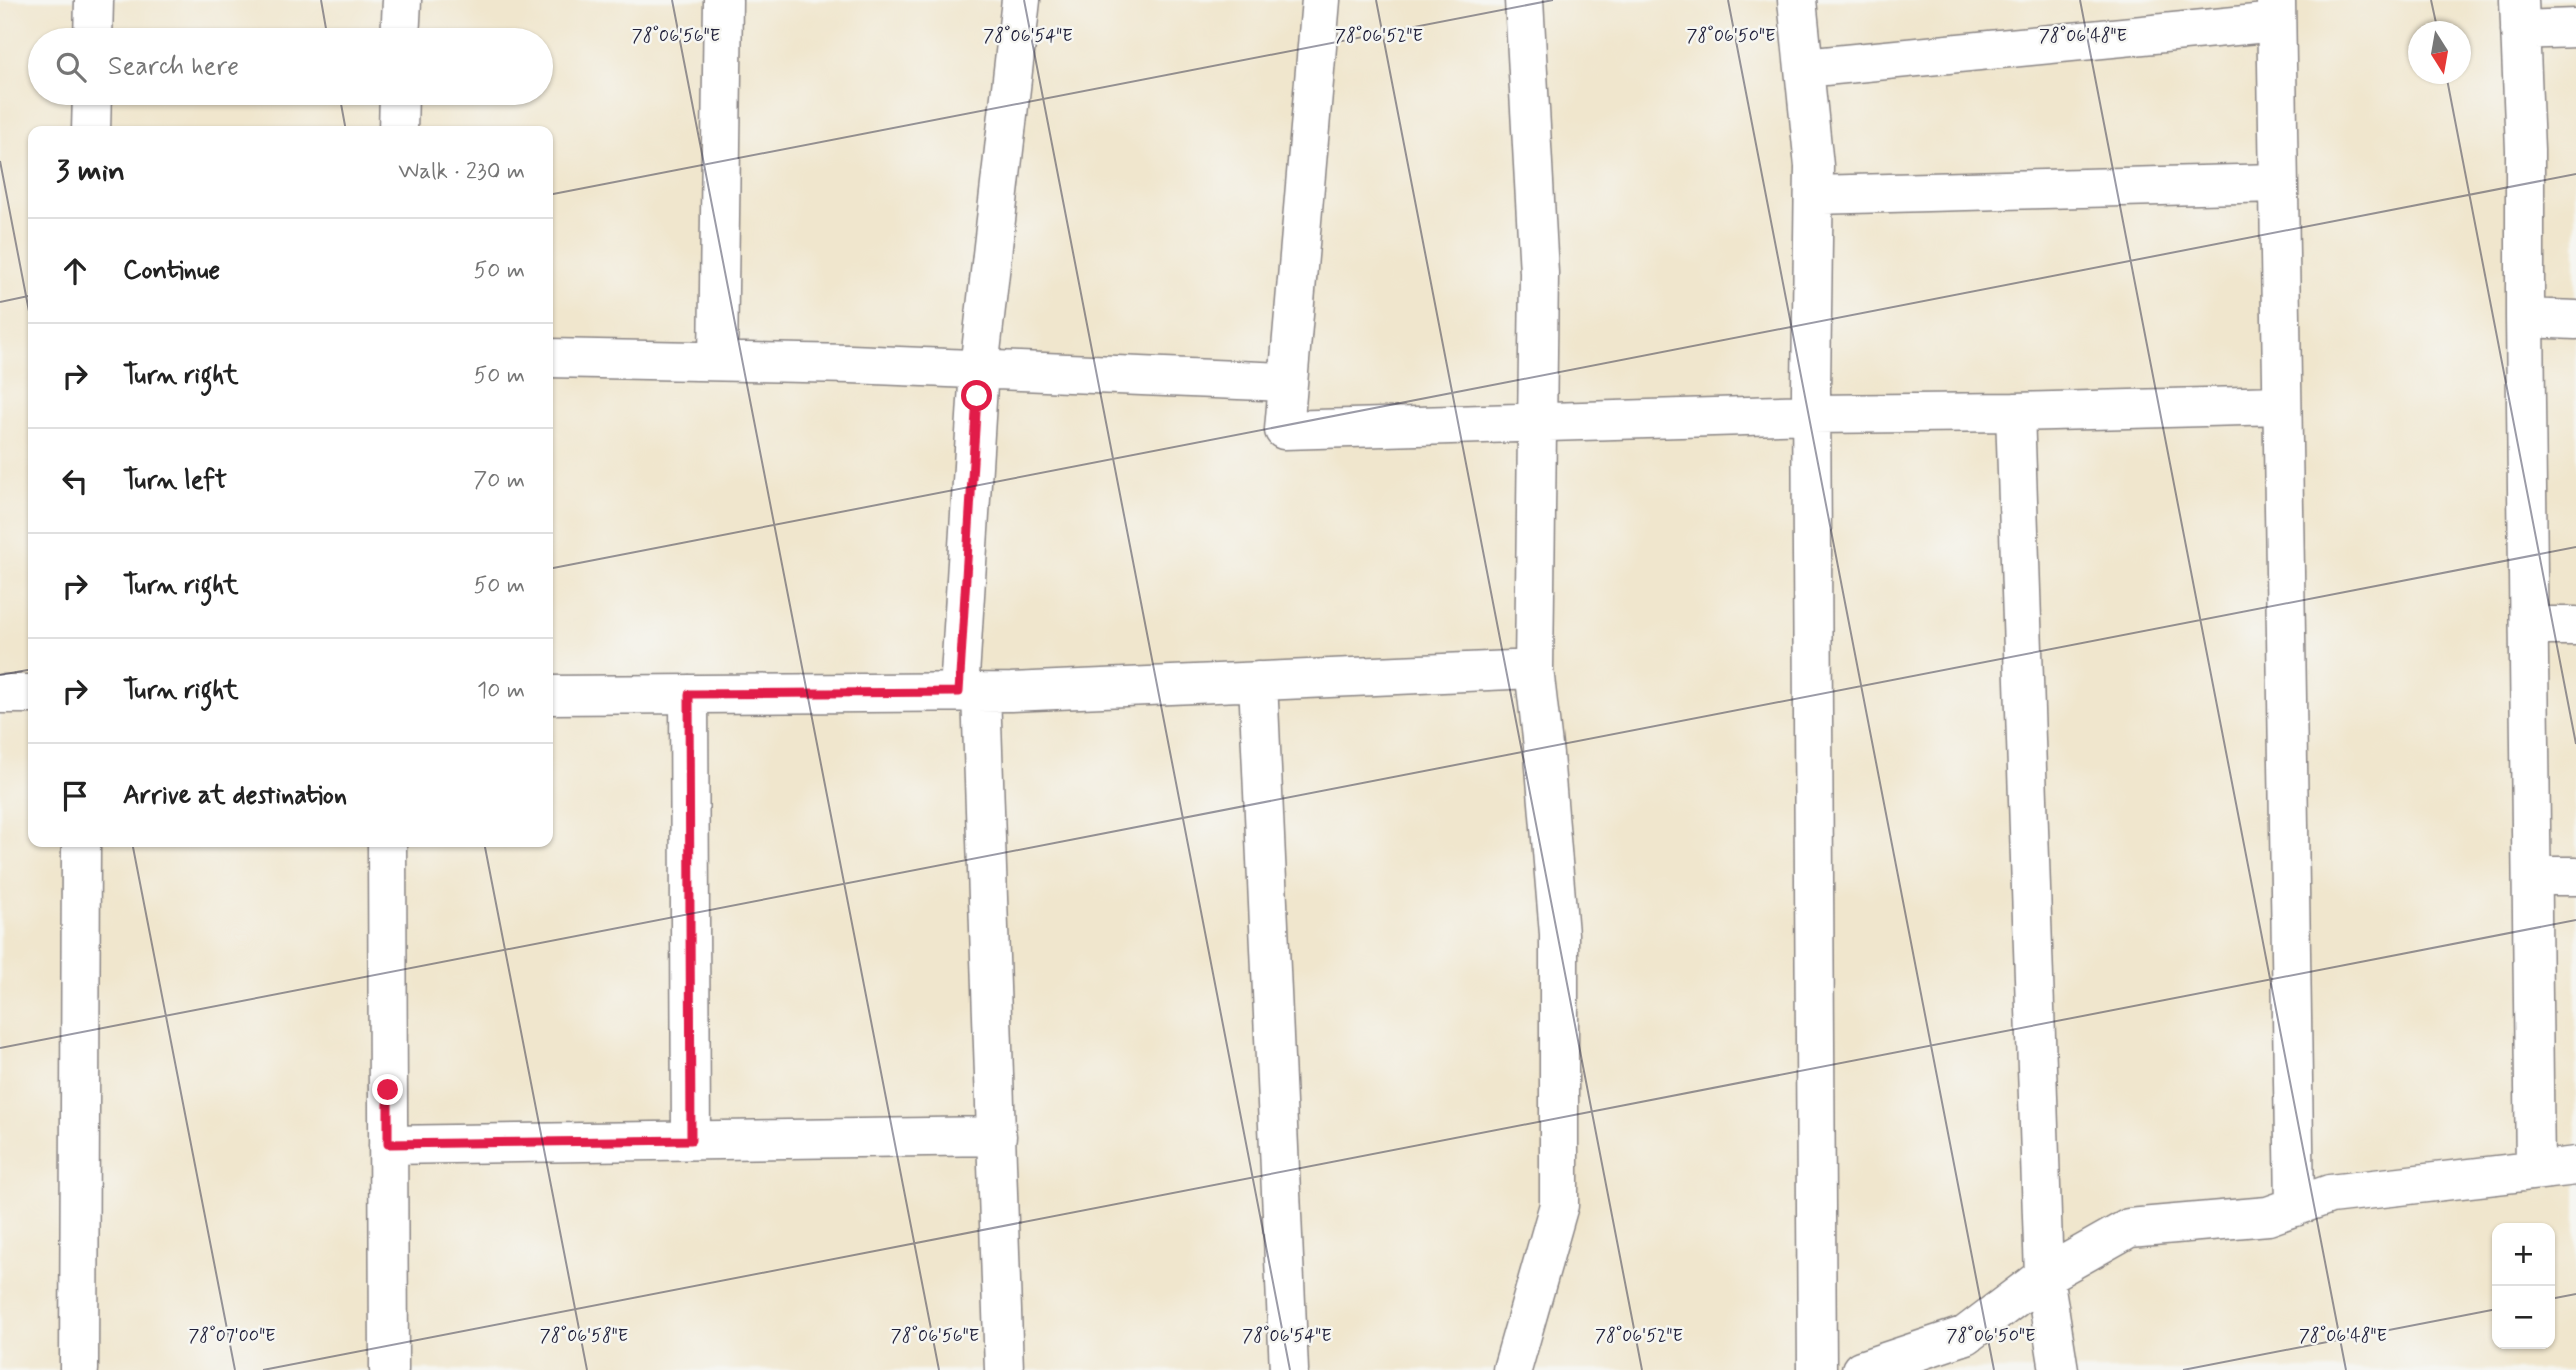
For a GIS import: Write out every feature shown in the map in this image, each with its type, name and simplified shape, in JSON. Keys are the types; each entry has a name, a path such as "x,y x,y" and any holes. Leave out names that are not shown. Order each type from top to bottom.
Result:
{"street":[{"path":"93,28 94,0"},
{"path":"401,28 402,0"},
{"path":"718,361 723,0"},
{"path":"1004,1370 997,1136 970,692 979,369 1021,0"},
{"path":"1321,0 1284,430 1811,414 2282,405"},
{"path":"1512,1370 1559,1205 1559,934 1534,668 1539,273 1524,0"},
{"path":"1797,0 1814,166 1811,414 1817,1370"},
{"path":"1804,68 2276,11 2295,1207"},
{"path":"2535,1170 2525,150 2519,15 2576,28"},
{"path":"92,105 92,126"},
{"path":"398,126 399,105"},
{"path":"1814,195 2278,183"},
{"path":"2525,318 2576,320"},
{"path":"553,358 979,369 1288,382"},
{"path":"2015,412 2044,1276 2059,1370"},
{"path":"2530,626 2576,626"},
{"path":"553,695 970,692 1534,668"},
{"path":"1258,681 1289,1370"},
{"path":"0,694 28,694"},
{"path":"689,694 691,1140"},
{"path":"79,1370 81,847"},
{"path":"387,847 389,1370"},
{"path":"2533,876 2576,876"},
{"path":"388,1144 997,1136"},
{"path":"1861,1370 1966,1335 2044,1276 2129,1228 2268,1216 2330,1194 2576,1166"}],"route":[{"path":"388,1090 388,1144 691,1140 689,694 959,692 977,396"}]}
